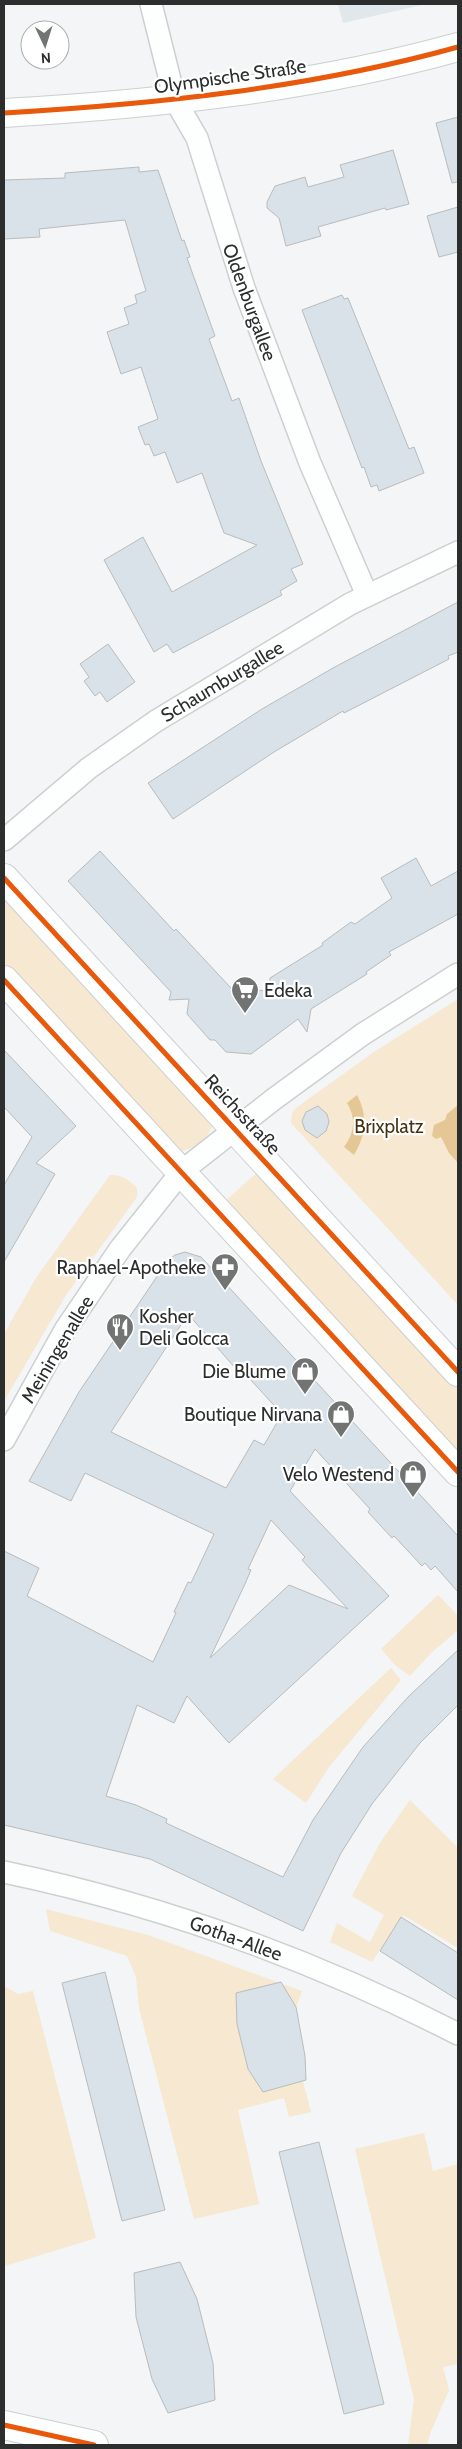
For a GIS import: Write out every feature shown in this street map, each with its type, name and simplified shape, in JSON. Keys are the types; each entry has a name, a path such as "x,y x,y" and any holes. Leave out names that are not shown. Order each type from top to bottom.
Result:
{"main road":[{"name":"Olympische Straße","path":"4,112 110,107 175,100 294,83 398,64 458,48"},
{"name":"Reichsstraße","path":"4,878 458,1372"},
{"path":"4,980 458,1472"},
{"path":"4,2425 94,2445"}],"street":[{"name":"Oldenburgallee","path":"151,4 175,100 196,138 244,288 310,463 367,595"},
{"name":"Schaumburgallee","path":"4,840 89,768 156,721 367,595 458,552"},
{"path":"236,1129 363,1034 458,974"},
{"name":"Meiningenallee","path":"4,1440 65,1330 120,1249 182,1171 236,1129"},
{"name":"Gotha-Allee","path":"4,1872 127,1901 222,1932 292,1958 400,2004 458,2034"}],"shaded area":[{"path":"338,4 426,4 343,23"},
{"path":"357,1095 363,1110 364,1125 361,1140 354,1155 344,1147 353,1125 352,1114 347,1103"},
{"path":"458,1105 458,1163 449,1153 441,1137 436,1139 432,1136 434,1125 445,1120 447,1114"}],"green space":[{"path":"4,891 213,1122 206,1137 196,1145 180,1151 170,1145 4,965"},
{"name":"Brixplatz","path":"458,999 458,1305 291,1123 292,1113 296,1108 374,1052"},
{"path":"262,1168 458,1381 458,1458 222,1204"},
{"path":"110,1175 125,1178 131,1182 137,1188 137,1197 66,1295 4,1401 4,1334 36,1278"},
{"path":"438,1595 458,1616 458,1630 431,1653 410,1676 395,1665 381,1649"},
{"path":"391,1668 401,1680 329,1767 306,1803 273,1779"},
{"path":"410,1800 458,1848 458,1948 403,1915 372,1962 330,1942 337,1923 370,1942 384,1915 352,1896 380,1843"},
{"path":"46,1909 148,1935 302,1991 289,2027 311,2112 289,2117 284,2098 238,2110 259,2204 194,2219 139,2008 136,1977 127,1956 50,1931"},
{"path":"4,1986 18,1994 33,1991 96,2238 5,2266"},
{"path":"424,2133 433,2171 458,2164 458,2364 443,2367 449,2390 427,2445 408,2445 414,2399 355,2149"}],"building":[{"path":"458,117 458,182 452,183 436,123"},
{"path":"393,150 409,204 386,210 385,208 318,227 321,236 286,246 279,218 267,208 267,202 275,186 305,177 308,187 344,177 340,165"},
{"path":"139,167 139,172 158,170 182,241 184,240 190,257 187,258 215,336 209,339 232,401 239,398 261,461 303,564 291,569 297,581 280,591 282,595 173,653 167,644 154,652 104,560 143,537 172,592 257,545 224,533 202,473 177,483 165,452 154,456 149,444 145,445 138,427 158,419 141,367 121,374 107,332 129,324 124,308 137,303 135,295 146,291 125,220 39,229 40,237 4,239 4,180 65,178 65,173"},
{"path":"458,207 458,252 439,257 427,216"},
{"path":"342,295 344,299 348,298 409,449 414,447 424,473 379,491 377,485 371,487 364,467 362,468 302,310"},
{"path":"458,602 458,652 448,656 449,659 344,713 343,711 274,752 173,819 148,783 262,709 333,668"},
{"path":"108,644 135,682 107,702 100,692 95,696 84,681 89,677 80,664"},
{"path":"100,851 174,931 176,929 231,988 269,991 270,978 323,945 322,943 351,922 355,924 392,898 381,878 416,858 431,886 458,871 458,914 389,952 391,955 366,972 367,974 311,1009 307,1032 298,1019 251,1054 226,1052 215,1040 210,1040 187,1014 189,999 169,1000 171,992 68,881"},
{"path":"4,1050 76,1126 36,1163 55,1174 4,1262 4,1185 32,1137 4,1107"},
{"path":"318,1106 327,1114 329,1122 326,1131 317,1138 305,1130 302,1121 306,1112"},
{"path":"185,1252 201,1257 458,1536 458,1592 435,1566 431,1570 425,1563 422,1566 394,1536 392,1538 368,1512 370,1509 315,1449 290,1491 389,1596 229,1743 187,1696 174,1723 137,1705 106,1796 136,1805 167,1819 166,1823 283,1877 313,1820 363,1747 408,1697 458,1650 458,1705 420,1743 372,1804 341,1853 303,1931 150,1859 4,1825 4,1551 39,1568 27,1596 153,1662 188,1582 191,1583 214,1534 85,1473 71,1501 29,1481 79,1392 167,1261 175,1255","holes":["188,1314 236,1369 238,1366 282,1414 264,1445 254,1440 226,1488 111,1432","271,1520 305,1557 302,1560 348,1609 289,1585 210,1658 245,1584 251,1570 248,1569"]},
{"path":"401,1917 458,1953 458,2000 380,1951"},
{"path":"105,1972 165,2210 122,2221 62,1983"},
{"path":"281,1982 296,2007 305,2056 306,2080 263,2092 248,2069 237,2024 236,1993"},
{"path":"319,2142 384,2404 344,2414 279,2152"},
{"path":"180,2262 197,2299 213,2363 215,2400 168,2413 152,2379 136,2317 134,2273"}],"cycle path":[{"path":"4,113 119,105 290,84 402,61 458,47"},
{"path":"4,878 458,1372"},
{"path":"4,980 458,1472"},
{"path":"4,2425 94,2445"}],"place":[{"name":"Edeka","path":"245,1014"},
{"name":"Raphael-Apotheke","path":"225,1291"},
{"name":"Kosher Deli Golcca","path":"120,1351"},
{"name":"Die Blume","path":"305,1395"},
{"name":"Boutique Nirvana","path":"341,1438"},
{"name":"Velo Westend","path":"413,1498"}]}
